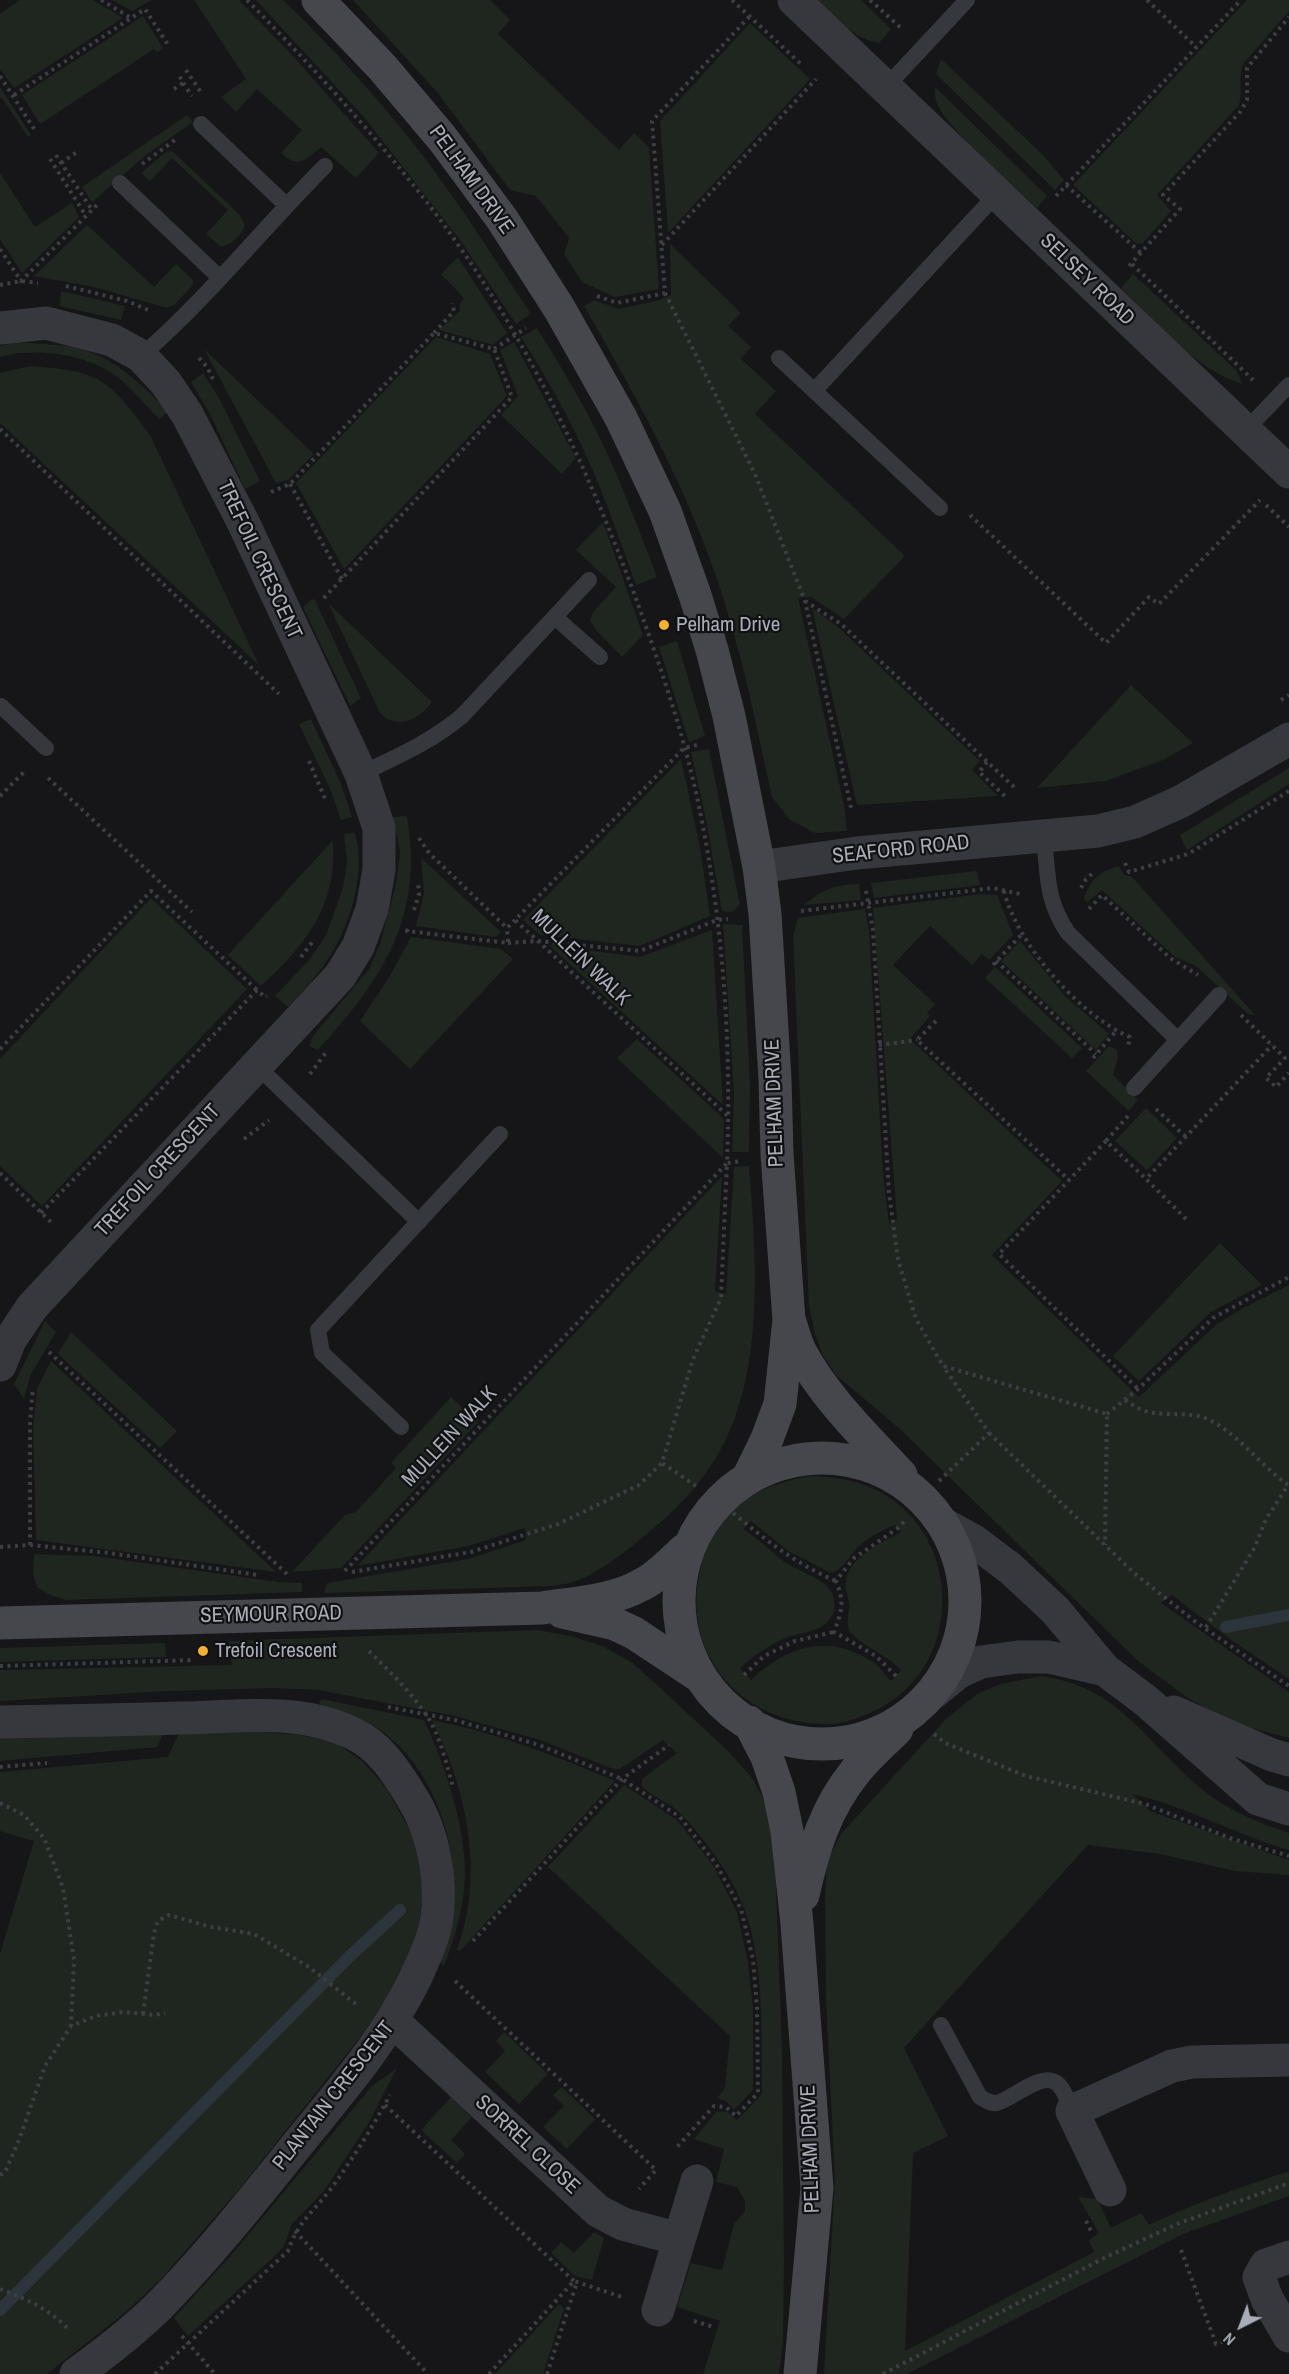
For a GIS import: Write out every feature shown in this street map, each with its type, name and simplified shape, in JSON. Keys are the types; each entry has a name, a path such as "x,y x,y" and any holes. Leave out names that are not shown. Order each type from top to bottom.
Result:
{"street":[{"name":"PELHAM DRIVE","path":"318,0 382,67 442,138 502,219 559,308 621,418 665,512 695,595 733,735 759,867 765,914 777,1154 789,1320 780,1404 749,1476"},
{"name":"SELSEY ROAD","path":"794,0 1289,472"},
{"name":"TREFOIL CRESCENT","path":"0,328 46,323 112,340 141,356 166,383 187,414 243,522 361,774 379,828 379,870 372,909 358,947 339,976 32,1306 10,1340 0,1365"},
{"name":"SEAFORD ROAD","path":"759,867 857,853 1098,831 1135,822 1180,802 1289,739"},
{"name":"PELHAM DRIVE","path":"789,1320 801,1352 835,1401 921,1501 945,1525 957,1552 964,1579 966,1603 962,1633 956,1653 924,1712 855,1772 834,1802 821,1827 813,1852 797,1924"},
{"path":"921,1501 905,1484 879,1470 839,1459 796,1460 749,1476 715,1506 684,1550 679,1586 680,1626 688,1654 699,1676 724,1706 749,1722 796,1742 840,1744 869,1737 924,1712 959,1672 981,1662 1018,1657 1049,1657 1105,1670"},
{"path":"945,1525 974,1541 1011,1569 1056,1610 1105,1670 1145,1700 1258,1799 1289,1809"},
{"name":"SEYMOUR ROAD","path":"0,1623 542,1608 597,1599 640,1587 684,1550"},
{"name":"SEYMOUR ROAD","path":"542,1608 615,1624 634,1633 699,1676"},
{"path":"1145,1700 1272,1755 1289,1760"},
{"name":"PLANTAIN CRESCENT","path":"0,1722 266,1714 328,1722 356,1734 377,1749 398,1774 419,1808 434,1852 439,1898 435,1926 426,1956 391,2025 360,2068 264,2187 157,2308 100,2365"},
{"name":"PELHAM DRIVE","path":"749,1722 767,1756 779,1792 787,1831 797,1924 818,2188 801,2374"},
{"name":"SORREL CLOSE","path":"391,2025 598,2211 623,2224 679,2239"},
{"path":"1110,2190 1072,2110 1172,2066 1192,2062 1289,2060"},
{"path":"658,2310 698,2181"},
{"path":"1289,2257 1266,2265 1259,2277 1267,2299 1289,2336"}],"lane":[{"path":"886,87 968,0"},
{"path":"201,124 286,205"},
{"path":"141,356 171,330 325,166"},
{"path":"120,183 219,277"},
{"path":"815,390 997,194"},
{"path":"779,358 940,508"},
{"path":"1246,430 1289,385"},
{"path":"361,774 428,741 462,716 556,618 589,580"},
{"path":"556,618 600,657"},
{"path":"0,706 46,748"},
{"path":"1044,837 1050,901 1057,918 1068,933 1178,1040"},
{"path":"1139,1093 1178,1040 1219,995"},
{"path":"257,1065 419,1222"},
{"path":"401,1427 322,1353 318,1330 500,1134"},
{"path":"941,2025 980,2097 988,2102 996,2103 1038,2082 1048,2080 1056,2082 1072,2110"}],"path":[{"path":"101,0 131,18"},
{"path":"248,0 369,131 430,207 487,290 554,404 599,501 618,549 652,643 684,748 705,842 717,920 725,1001 729,1117 721,1298 693,1359 662,1463 639,1485 558,1524 471,1552 334,1575"},
{"path":"1147,0 1196,47"},
{"path":"1029,225 1241,0"},
{"path":"14,95 145,9 168,45"},
{"path":"749,16 652,121 666,293 755,474 805,601 852,812 857,853 873,930 889,1192 898,1260 916,1319 989,1433 1134,1573 1205,1629 1289,1686"},
{"path":"1274,400 1132,264 1180,209 1163,195 1240,112 1247,100 1247,68 1289,17"},
{"path":"179,75 190,93"},
{"path":"0,76 36,132"},
{"path":"662,245 816,79"},
{"path":"174,89 183,83"},
{"path":"61,163 77,152"},
{"path":"56,155 92,210"},
{"path":"50,159 86,216"},
{"path":"1066,185 1141,254"},
{"path":"0,285 21,281 43,283"},
{"path":"65,285 127,300 150,310 207,367 218,388"},
{"path":"559,308 584,292 617,303 666,293"},
{"path":"267,483 272,493 290,484 454,311 452,303"},
{"path":"321,602 512,396 494,350 434,333"},
{"path":"0,429 280,695 275,685"},
{"path":"290,484 342,579"},
{"path":"940,508 959,504 1106,643 1149,597 1159,604 1260,500"},
{"path":"805,601 841,624 1014,787"},
{"path":"1279,701 1289,695"},
{"path":"684,748 733,735"},
{"name":"MULLEIN WALK","path":"684,748 515,920 729,1117"},
{"path":"308,759 326,801"},
{"path":"987,762 979,772 1009,800 999,801"},
{"path":"0,796 32,763"},
{"path":"40,771 192,912"},
{"path":"852,812 863,811"},
{"path":"416,842 416,832 429,853 507,928 508,943"},
{"path":"413,912 419,894 417,873"},
{"path":"407,931 508,943 537,941 640,951 717,920 765,914 993,888 1088,909 1102,895 1170,958 1193,970 1286,1058 1266,1078 1276,1087 1289,1074"},
{"path":"0,1049 151,891 265,997 273,989"},
{"path":"1004,891 1009,910 1022,934 1058,981 1101,1023 1130,1037 1126,1059 1119,1074 1186,1137"},
{"path":"507,928 515,920"},
{"path":"402,941 410,922"},
{"path":"295,966 318,934"},
{"path":"1022,934 994,963 1094,1056 1116,1031"},
{"path":"0,1173 41,1213 257,990"},
{"path":"879,1045 917,1040 936,1021"},
{"path":"917,1040 1069,1180"},
{"path":"243,1140 290,1099 333,1043"},
{"path":"1146,1179 1272,1045"},
{"path":"1138,1389 999,1254 1106,1141 1139,1093"},
{"path":"1106,1141 1186,1219"},
{"path":"727,1163 745,1161"},
{"name":"MULLEIN WALK","path":"342,1574 727,1163"},
{"path":"1107,1414 1138,1389 1213,1318 1289,1278"},
{"path":"45,1362 55,1344"},
{"path":"50,1352 291,1578 282,1577"},
{"path":"944,1366 1107,1414"},
{"path":"30,1545 30,1423 32,1389 36,1380"},
{"path":"1125,1400 1144,1411 1190,1414 1206,1419 1252,1452 1271,1473 1288,1484 1266,1521 1255,1547 1205,1629"},
{"path":"1105,1545 1107,1414"},
{"path":"836,1581 854,1558 898,1528 921,1501 989,1433"},
{"path":"662,1463 696,1486"},
{"path":"733,1513 785,1555 808,1569 836,1581 843,1599 834,1632"},
{"path":"0,1547 30,1545 108,1553 264,1575"},
{"path":"323,1614 365,1648 400,1683 427,1715"},
{"path":"744,1675 764,1656 795,1641 834,1632 876,1656 896,1676"},
{"path":"0,1666 194,1660"},
{"path":"924,1712 945,1743 1026,1776 1145,1804 1230,1838 1289,1856"},
{"path":"469,1946 622,1779 669,1745"},
{"path":"622,1779 680,1817 716,1864 741,1909 753,1959 757,2007 758,2093 736,2116 726,2107 714,2106 670,2154"},
{"path":"0,1803 24,1815 44,1838 63,1888 74,1960 71,2026 45,2066 19,2140 5,2172 0,2175"},
{"path":"143,2014 154,1933 158,1921 169,1915 211,1928 255,1934 309,1967 391,2025"},
{"path":"426,1956 656,2170"},
{"path":"71,2026 96,2016 123,2012 154,2015 165,2013"},
{"path":"155,2374 288,2251 295,2231 329,2191 372,2128 390,2095"},
{"path":"385,2105 575,2282 714,2327"},
{"path":"648,2178 663,2162"},
{"path":"883,2374 1102,2259 1177,2224 1289,2183"},
{"path":"295,2231 428,2374"},
{"path":"1181,2250 1216,2344 1241,2334 1248,2342"},
{"path":"489,2374 575,2282"},
{"path":"547,2374 575,2282"},
{"path":"0,2289 26,2298 58,2318 100,2365"},
{"path":"157,2308 215,2374"}],"shaded area":[{"path":"20,0 93,0 123,18 14,88 0,69 0,14"},
{"path":"112,0 152,0 132,11"},
{"path":"194,0 239,0 291,54 379,153 356,178 321,147 311,156 297,162 281,153 302,130 257,89 236,112 221,97 246,79"},
{"path":"256,0 283,0 371,93 435,172 531,314 516,324 460,240 363,116"},
{"path":"353,0 490,0 510,20 498,34 619,150 634,133 649,147 659,289 615,297 582,282 564,254 569,238 536,196 510,190 437,92"},
{"path":"817,0 861,0 891,29 879,43 870,41 845,26"},
{"path":"1247,0 1289,0 1289,11 1243,64 1239,105 1157,195 1171,211 1143,243 1137,244 1073,185"},
{"path":"143,16 163,48 157,52 154,49 40,124 22,95"},
{"path":"750,23 810,79 668,233 660,121"},
{"path":"941,59 1042,154 1064,180 1055,190 936,74"},
{"path":"0,87 31,135 28,137 2,98 0,99"},
{"path":"935,87 1047,196 1037,208 953,127 936,101"},
{"path":"187,115 193,122 146,155 92,202 82,187"},
{"path":"172,151 239,214 245,225 239,236 229,244 221,247 206,234 228,210 172,158 150,181 141,173 166,152"},
{"path":"0,173 35,227 72,203 79,217 22,273 0,239"},
{"path":"87,225 154,287 176,264 193,280 193,285 174,305 167,308 94,287 34,276"},
{"path":"670,244 741,313 728,326 751,347 741,359 776,391 755,414 905,556 844,619 811,597 798,598 844,805 847,831 815,833 790,820 772,797 737,645 703,541 668,460 584,306 594,300 619,309 660,300 671,295"},
{"path":"458,257 507,333 493,345 439,330 460,311 459,305 464,298 441,274"},
{"path":"1133,274 1237,371 1242,384 1225,377 1192,356 1121,288"},
{"path":"61,291 125,306 121,320 60,306"},
{"path":"537,328 574,389 604,446 657,577 636,585 585,452 557,397 521,337"},
{"path":"436,337 490,354 507,396 344,569 296,483"},
{"path":"18,342 74,347 101,357 126,372 168,412 159,419 116,376 90,362 60,354 45,353 0,357 0,346"},
{"path":"514,342 576,458 562,474 501,415 518,396 500,350"},
{"path":"204,349 314,454 288,480 276,483"},
{"path":"31,366 74,371 99,380 120,397 139,420 150,435 259,665 0,423 0,373"},
{"path":"203,373 219,398 260,481 245,489 211,416 191,382"},
{"path":"603,522 643,635 622,657 596,630 590,620 594,611 616,587 576,550"},
{"path":"312,599 315,600 361,698 350,706 303,607"},
{"path":"328,603 432,702 427,708 415,718 401,722 387,718 380,713"},
{"path":"812,608 838,627 980,761 972,770 998,796 857,805"},
{"path":"677,641 705,736 689,742 659,647"},
{"path":"1131,685 1193,743 1163,760 1106,781 1037,788"},
{"path":"311,719 341,784 352,817 341,820 331,791 299,724"},
{"path":"709,749 740,905 732,912 722,911 691,752"},
{"path":"681,759 700,847 710,916 640,946 540,935 523,920"},
{"path":"1289,768 1289,784 1187,850 1180,835"},
{"path":"407,816 411,852 409,885 403,916 393,944 362,997 318,1050 309,1046 313,1036 369,969 380,944 396,884 400,852 393,817"},
{"path":"355,833 359,866 348,919 324,965 288,1007 275,996 311,958 326,935 343,888 347,862 344,834"},
{"path":"333,840 330,884 316,922 292,955 261,986 228,955"},
{"path":"421,858 501,932 496,937 416,926 424,893"},
{"path":"1119,866 1124,875 1132,877 1255,1015 1248,1014 1196,966 1175,957 1102,890 1087,902 1084,899 1097,877"},
{"path":"977,871 980,885 874,898 871,883"},
{"path":"859,884 861,900 804,905 829,889 842,885"},
{"path":"980,894 997,895 1013,935 989,960 982,954 972,965 930,926 893,965 935,1004 927,1013 930,1016 910,1039 1062,1181 992,1255 1139,1397 1217,1324 1289,1285 1289,1679 1227,1637 1172,1595 1161,1603 1289,1692 1289,1738 1233,1723 1188,1698 1138,1661 900,1429 836,1375 823,1356 809,1306 793,936 798,918 865,909 869,930 883,1172 889,1224 897,1219 873,908"},
{"path":"151,898 247,989 42,1206 0,1166 0,1059"},
{"path":"723,924 742,925 750,1084 749,1152 732,1152 734,1094"},
{"path":"712,930 723,1105 549,945 640,957"},
{"path":"411,937 501,949 513,959 410,1069 360,1021 390,976"},
{"path":"1020,941 1066,997 1109,1034 1096,1050 1001,961"},
{"path":"995,967 1082,1048 1072,1058 985,978"},
{"path":"637,1039 724,1119 723,1158 617,1058"},
{"path":"1109,1046 1117,1050 1118,1057 1113,1075 1138,1100 1129,1111 1086,1071"},
{"path":"1146,1108 1177,1138 1147,1170 1115,1141"},
{"path":"749,1166 755,1276 751,1352 744,1389 733,1424 717,1456 677,1507 614,1560 586,1577 570,1583 549,1586 324,1593 327,1583 469,1559 526,1540 525,1528 468,1546 357,1566 722,1176 715,1291 726,1294 734,1167"},
{"path":"1220,1243 1262,1285 1211,1312 1139,1381 1113,1356"},
{"path":"45,1321 56,1332 30,1376 24,1399 14,1384"},
{"path":"71,1332 177,1431 160,1448 58,1354"},
{"path":"51,1361 276,1572 36,1540 33,1428 37,1389"},
{"path":"451,1397 478,1422 341,1568 292,1572 345,1515 356,1512 396,1468 391,1463"},
{"path":"811,1476 857,1482 872,1488 902,1507 923,1533 937,1563 942,1596 939,1629 928,1660 908,1687 880,1708 855,1719 835,1724 796,1721 767,1711 742,1695 721,1675 707,1650 698,1622 697,1592 703,1560 721,1524 735,1508 758,1492 787,1481","holes":["751,1521 788,1551 831,1573 839,1569 858,1547 871,1537 895,1525 901,1532 861,1557 849,1571 846,1583 850,1631 857,1639 901,1670 891,1681 872,1661 845,1649 830,1646 816,1646 788,1654 751,1680 740,1668 773,1644 790,1636 821,1627 831,1617 834,1610 834,1600 826,1585 786,1563 743,1529"]},
{"path":"34,1554 95,1556 278,1582 302,1583 302,1592 66,1600 50,1595 37,1587 33,1574"},
{"path":"537,1630 571,1636 602,1646 631,1662 728,1751 752,1778 767,1805 774,1835 782,2048 784,2263 783,2342 779,2374 703,2374 720,2321 677,2307 691,2263 722,2270 734,2224 745,2211 745,2201 737,2187 716,2182 724,2149 694,2139 716,2112 726,2111 737,2120 762,2094 761,2025 756,1955 740,1898 710,1848 682,1815 642,1786 642,1779 677,1753 663,1740 620,1769 613,1769 540,1740 455,1716 318,1690 273,1688 167,1691 0,1701 0,1670 232,1665 229,1641"},
{"path":"165,1643 166,1657 0,1662 0,1648"},
{"path":"1040,1676 1068,1682 1112,1704 1212,1797 1244,1815 1289,1833 1289,1850 1172,1806 1132,1794 1150,1811 1289,1860 1289,1875 1235,1871 1160,1854 1088,1845 904,2048 948,2136 913,2153 905,2351 1094,2252 1089,2240 1099,2233 1078,2197 1097,2199 1111,2228 1141,2213 1149,2225 1201,2202 1289,2171 1289,2196 1183,2234 907,2374 824,2374 835,2179 826,1999 827,1862 841,1834 946,1719 977,1694 1001,1684"},
{"path":"321,1699 424,1720 455,1803 465,1870 463,1900 444,1966 438,1961 451,1904 452,1864 449,1843 435,1800 413,1762 399,1746 368,1723 319,1705"},
{"path":"432,1720 479,1731 525,1746 615,1781 460,1951 457,1950 470,1892 471,1863 468,1833 455,1775"},
{"path":"165,1731 157,1747 0,1761 0,1733"},
{"path":"261,1732 300,1735 335,1742 363,1762 386,1788 412,1834 424,1881 419,1924 402,1974 365,2031 241,2187 161,2279 127,2311 47,2374 0,2374 0,1954 34,1841 0,1831 0,1772 168,1757 179,1733"},
{"path":"624,1785 677,1820 713,1865 737,1912 748,1963 753,2008 753,2090 734,2110 726,2101 717,2098 725,2088 730,2036 548,1867"},
{"path":"504,2032 548,2074 519,2104 485,2072 505,2051 496,2041"},
{"path":"397,2068 368,2124 324,2191 292,2224 284,2246 188,2336 174,2318 233,2253 372,2086"},
{"path":"562,2087 595,2119 567,2149 543,2127 564,2106 553,2095"},
{"path":"451,2097 472,2117 451,2140 465,2154 457,2163 421,2130"},
{"path":"594,2232 604,2238 592,2280 575,2276 551,2253 561,2242 574,2253"},
{"path":"559,2304 564,2309 543,2374 495,2374"}],"waterway":[{"path":"1226,1627 1289,1615"},
{"path":"0,2310 350,1956 400,1910"}],"place":[{"name":"Pelham Drive","path":"664,625"},
{"name":"Trefoil Crescent","path":"203,1651"}]}
